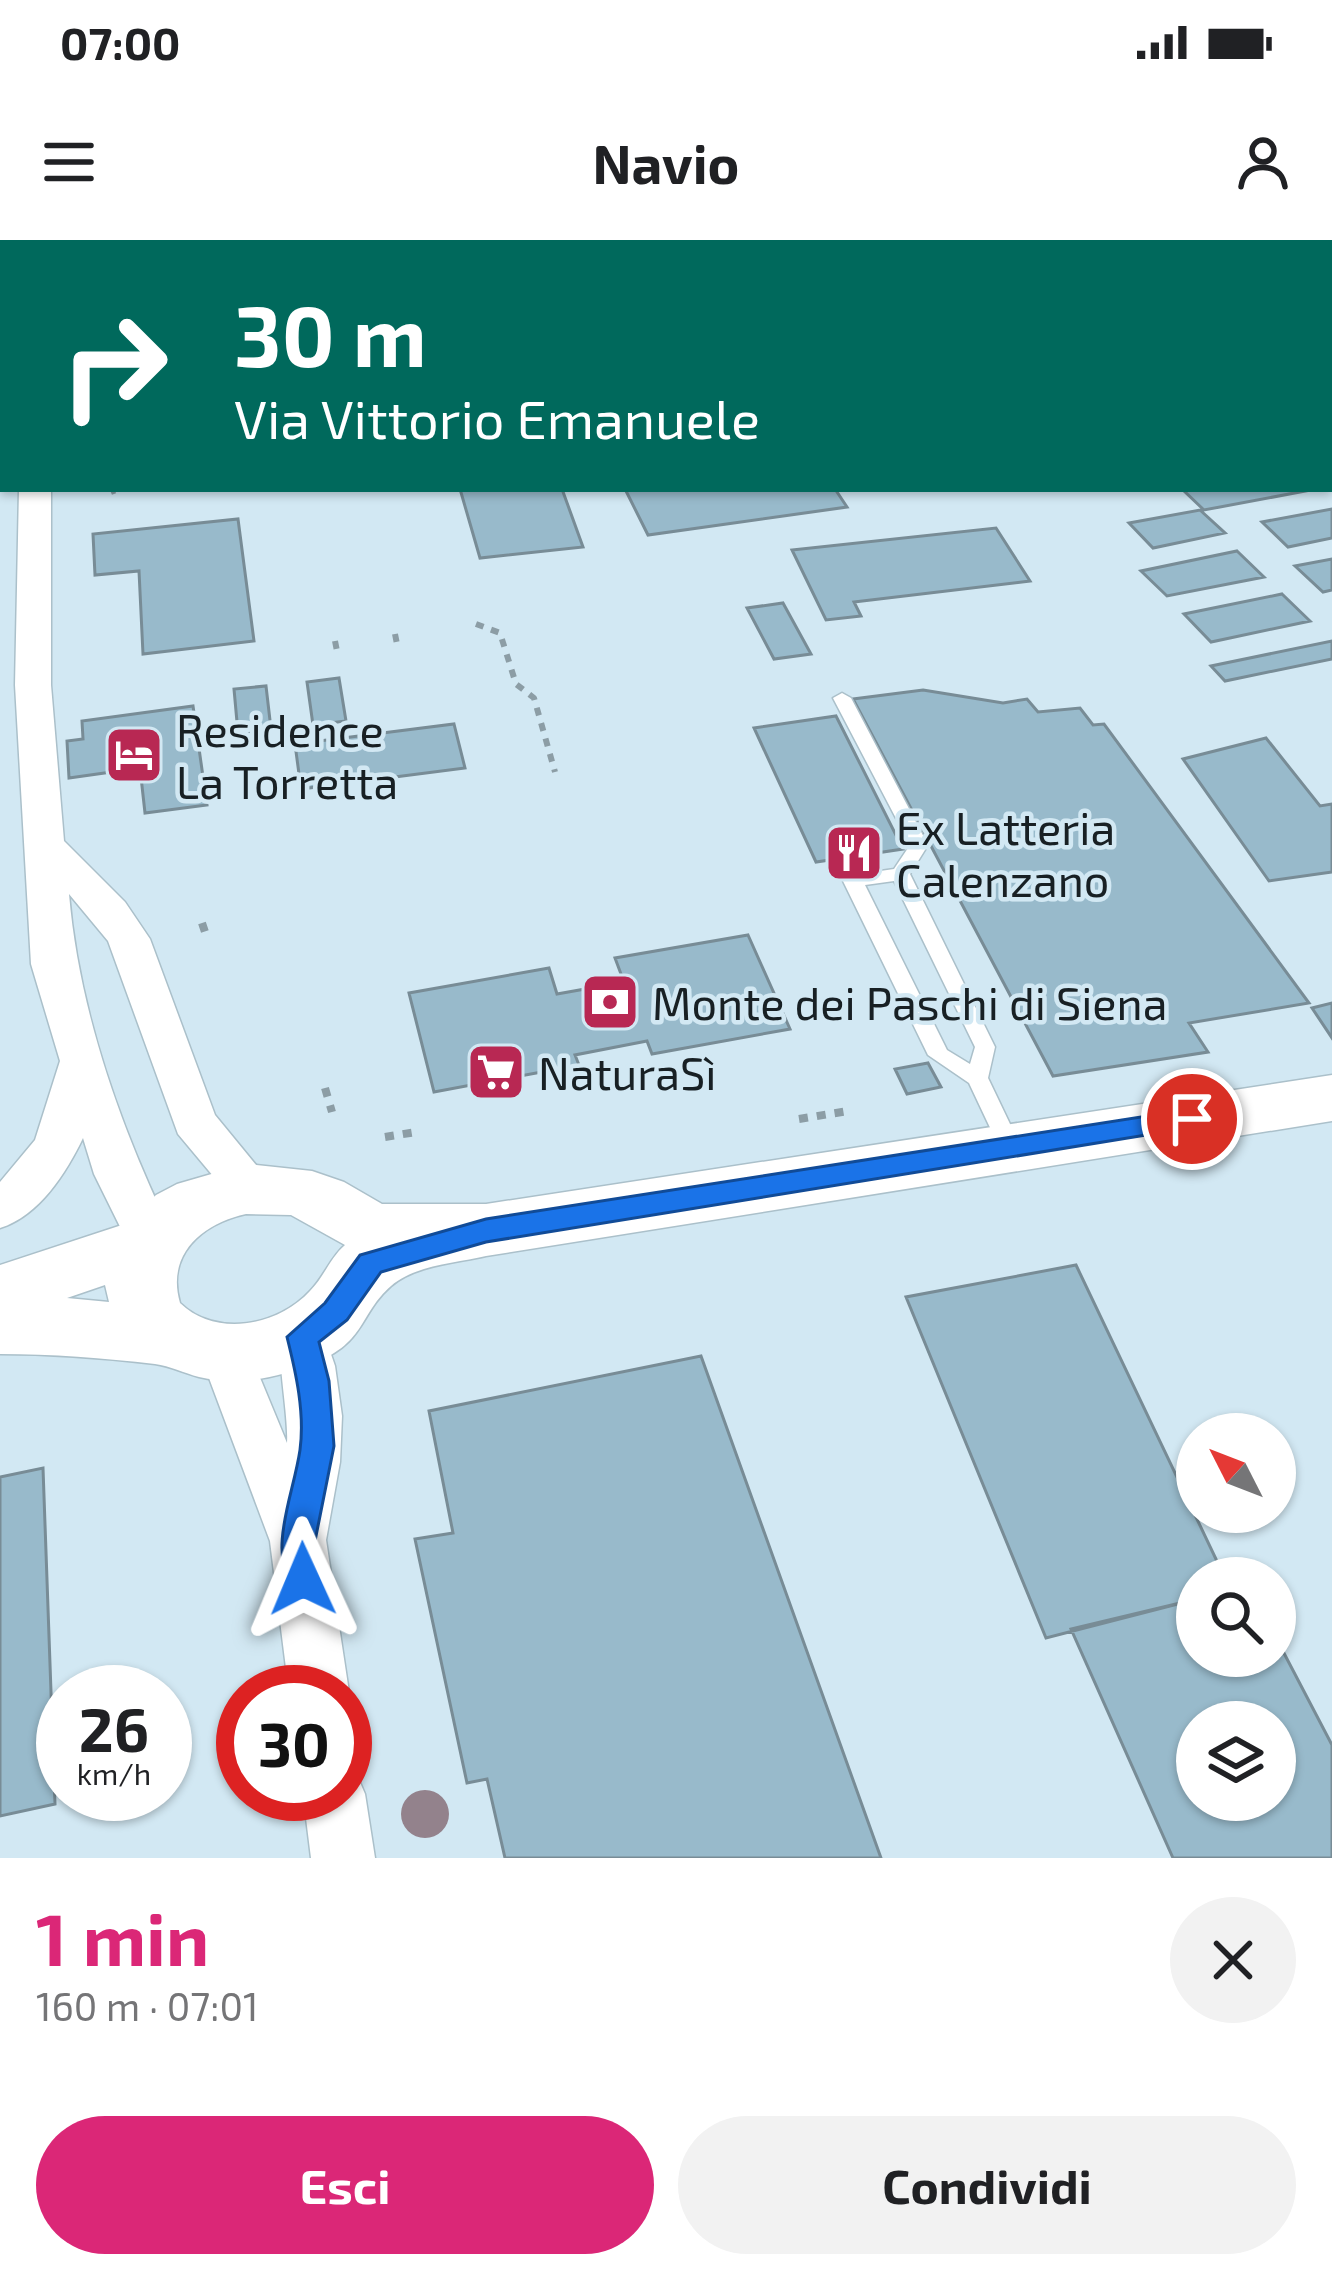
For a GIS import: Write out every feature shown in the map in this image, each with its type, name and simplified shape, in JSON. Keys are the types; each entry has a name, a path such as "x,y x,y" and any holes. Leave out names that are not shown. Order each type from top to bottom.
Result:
{"main road":[{"path":"0,1327 62,1326 265,1351 302,1337 336,1312 371,1263 486,1230 1332,1098"},
{"path":"198,1345 152,1321 138,1272 151,1242 175,1219 210,1198 251,1188 289,1190 374,1229 486,1230"},
{"path":"333,1207 352,1228 358,1246 356,1279"},
{"path":"0,1293 151,1242"}],"street":[{"path":"35,492 33,685 52,964 118,1174 151,1242"},
{"path":"47,848 110,912 129,939 194,1122 251,1188"},
{"path":"0,1210 27,1187 58,1148 73,1111 82,1056"},
{"path":"298,1541 317,1446 314,1381 302,1337"},
{"path":"198,1345 298,1541 315,1665"},
{"path":"338,1821 343,1858"}],"lane":[{"path":"842,698 920,845 900,874 853,881 939,1055 977,1078 1010,1148"},
{"path":"900,874 985,1046 977,1078"}],"path":[{"path":"476,624 500,633 515,684 534,698 555,772"},
{"path":"395,634 397,644"},
{"path":"335,640 338,651"},
{"path":"325,1088 332,1112"},
{"path":"799,1119 848,1111"},
{"path":"385,1138 416,1132"}],"building":[{"path":"461,492 563,492 583,547 480,558"},
{"path":"626,492 837,492 847,507 648,535"},
{"path":"1185,492 1300,492 1204,510"},
{"path":"1332,509 1332,538 1288,547 1262,522"},
{"path":"1200,510 1225,533 1153,548 1129,523"},
{"path":"238,519 254,641 143,654 139,571 95,575 93,534"},
{"path":"996,528 1030,581 854,602 861,616 826,620 792,550"},
{"path":"1237,551 1264,577 1167,596 1141,571"},
{"path":"1332,559 1332,590 1323,592 1295,566"},
{"path":"1282,594 1310,621 1211,642 1184,614"},
{"path":"783,603 811,654 774,659 747,608"},
{"path":"1332,641 1332,659 1225,681 1211,666"},
{"path":"339,678 346,721 313,725 307,682"},
{"path":"266,686 271,729 238,733 234,689"},
{"path":"923,690 1003,703 1027,699 1038,712 1080,708 1093,725 1104,724 1309,1003 1189,1023 1208,1052 1053,1076 853,699"},
{"name":"Residence La Torretta","path":"193,706 207,805 145,813 140,768 69,778 67,741 83,739 82,721"},
{"path":"836,716 903,849 816,862 754,728"},
{"path":"454,724 465,768 301,789 295,744"},
{"path":"1266,738 1320,806 1332,804 1332,872 1269,881 1183,759"},
{"path":"748,935 790,1029 652,1054 647,1041 575,1055 579,1065 434,1092 409,993 549,968 557,994 624,982 615,958"},
{"path":"1332,1003 1332,1038 1312,1008"},
{"path":"928,1063 941,1087 907,1094 895,1069"},
{"path":"1076,1265 1176,1475 1176,1533 1204,1533 1215,1557 1176,1557 1176,1604 1046,1638 906,1297"},
{"path":"701,1356 881,1858 505,1858 487,1779 467,1783 415,1539 453,1533 429,1411"},
{"path":"43,1468 50,1665 36,1665 36,1808 0,1816 0,1477"},
{"path":"1176,1604 1176,1677 1296,1676 1332,1745 1332,1858 1173,1858 1071,1629"}],"place":[{"name":"Residence La Torretta","path":"134,755"},
{"name":"Ex Latteria Calenzano","path":"854,853"},
{"name":"Monte dei Paschi di Siena","path":"610,1002"},
{"name":"NaturaSì","path":"496,1072"}],"route":[{"path":"303,1579 298,1541 317,1446 314,1381 302,1337 336,1312 371,1263 486,1230 1192,1119"}]}
